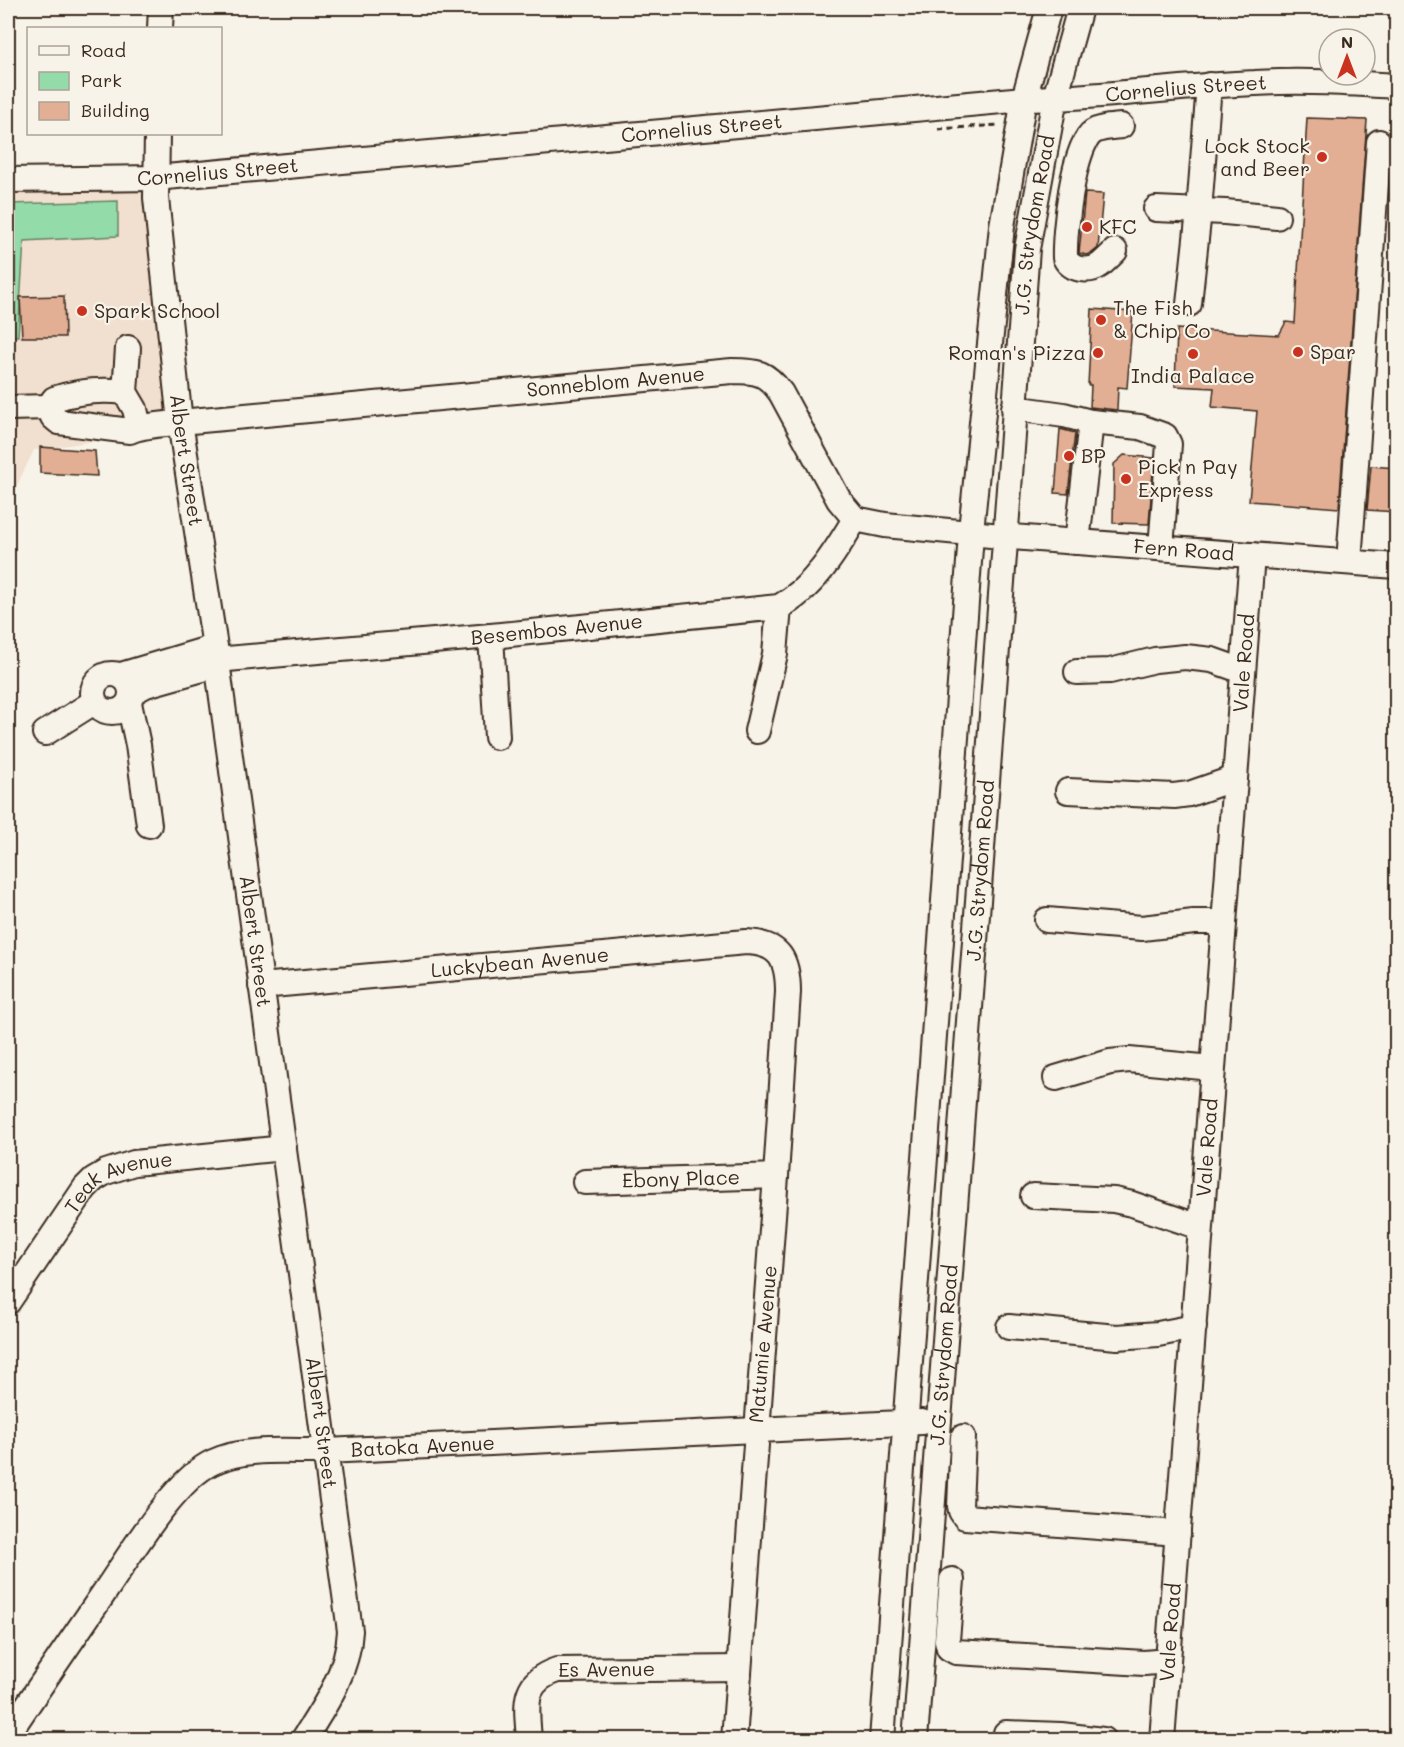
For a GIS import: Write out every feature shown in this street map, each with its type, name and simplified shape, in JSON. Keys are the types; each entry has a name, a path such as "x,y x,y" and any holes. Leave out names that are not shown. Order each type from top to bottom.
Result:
{"street":[{"path":"160,27 161,8"},
{"name":"J.G. Strydom Road","path":"882,1740 971,532 997,264 1024,99 1049,8"},
{"name":"J.G. Strydom Road","path":"915,1740 1027,249 1055,98 1080,8"},
{"name":"Cornelius Street","path":"8,180 155,178 1024,99 1209,85 1283,82 1396,86"},
{"path":"1189,304 1209,85"},
{"path":"1115,251 1098,267 1092,269 1073,267 1065,258 1072,192 1080,152 1093,132 1102,128 1121,126"},
{"name":"Albert Street","path":"157,135 155,178 180,422 216,657 350,1631 348,1656 342,1673 303,1740"},
{"path":"1349,562 1379,142"},
{"path":"1156,209 1277,217"},
{"path":"128,348 125,392 135,409 139,427"},
{"name":"Sonneblom Avenue","path":"49,407 53,417 59,422 130,431 139,427 150,428 180,422 732,371 756,372 773,381 839,500 855,519"},
{"path":"8,412 49,407 54,399 72,393 103,389 125,392"},
{"path":"1014,408 1064,415 1091,422 1140,427 1162,434 1167,440 1168,467 1161,548"},
{"path":"1077,542 1091,422"},
{"path":"757,731 775,654 779,607 797,595 835,553 855,519 885,525 971,532"},
{"name":"Fern Road","path":"971,532 1396,566"},
{"name":"Vale Road","path":"1162,1740 1252,555"},
{"name":"Besembos Avenue","path":"127,690 216,657 491,636 779,607"},
{"path":"491,636 497,737"},
{"path":"1077,672 1110,671 1155,660 1185,657 1212,660 1243,671"},
{"path":"127,690 121,710 111,713 100,709 94,702 92,692 95,682 111,673 127,690 138,745 149,825"},
{"path":"45,733 94,702"},
{"path":"1068,791 1174,796 1189,794 1235,778"},
{"path":"1047,920 1142,928 1194,922 1224,922"},
{"name":"Luckybean Avenue","path":"261,986 746,942 768,946 776,951"},
{"name":"Matumie Avenue","path":"734,1740 777,1176 788,980 785,962 776,951"},
{"path":"1056,1078 1110,1062 1129,1060 1212,1068"},
{"name":"Teak Avenue","path":"8,1302 85,1188 106,1172 134,1163 284,1148"},
{"name":"Ebony Place","path":"585,1182 777,1176"},
{"path":"1032,1196 1114,1200 1200,1227"},
{"path":"1009,1327 1117,1337 1158,1334 1194,1326"},
{"name":"Batoka Avenue","path":"8,1734 173,1495 192,1475 214,1461 260,1452 326,1451 940,1421"},
{"path":"963,1437 960,1506 962,1515 965,1517 1178,1533"},
{"path":"952,1580 947,1640 949,1648 956,1652 1144,1663 1168,1661"},
{"name":"Es Avenue","path":"529,1740 527,1710 529,1693 535,1681 544,1674 557,1670 740,1668"},
{"path":"1006,1732 1102,1740"}],"shaded area":[{"name":"Spark School","path":"8,192 142,192 170,430 34,450 8,504"}],"green space":[{"path":"118,201 118,236 24,241 18,336 8,336 8,204"}],"building":[{"path":"1307,118 1367,120 1339,508 1249,501 1257,411 1212,407 1214,388 1175,386 1177,329 1279,335 1286,322 1295,323"},
{"path":"1085,193 1103,194 1098,248 1086,255 1079,253"},
{"path":"64,296 65,337 22,337 20,297"},
{"path":"1092,309 1133,312 1127,388 1118,387 1117,410 1090,407 1091,385 1088,385"},
{"path":"1060,429 1075,433 1068,494 1055,493"},
{"path":"40,447 95,451 97,476 40,473"},
{"path":"1124,455 1154,458 1149,524 1113,523 1114,464"},
{"path":"1371,466 1396,468 1396,512 1367,510"}],"place":[{"name":"Lock Stock and Beer","path":"1322,157"},
{"name":"KFC","path":"1087,227"},
{"name":"Spark School","path":"82,311"},
{"name":"The Fish & Chip Co","path":"1101,320"},
{"name":"Spar","path":"1298,352"},
{"name":"Roman's Pizza","path":"1098,353"},
{"name":"India Palace","path":"1193,354"},
{"name":"BP","path":"1069,456"},
{"name":"Pick n Pay Express","path":"1126,479"}]}
